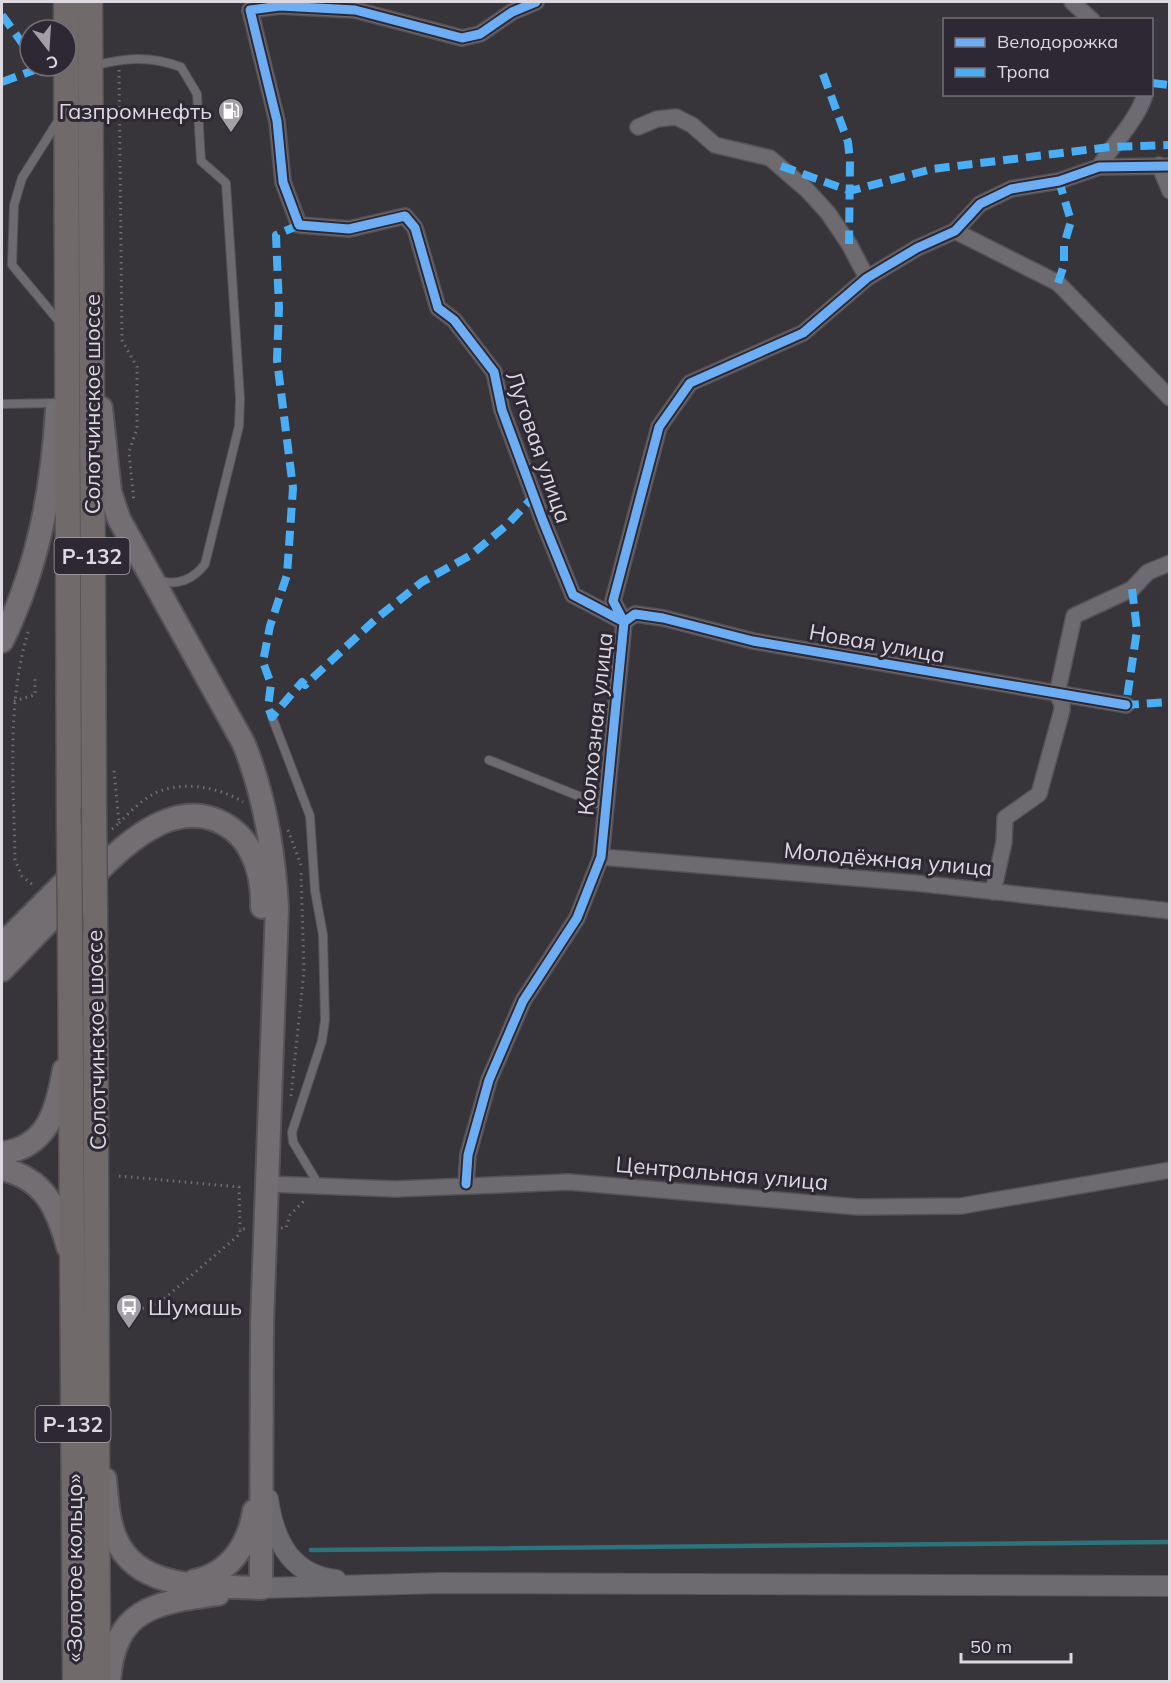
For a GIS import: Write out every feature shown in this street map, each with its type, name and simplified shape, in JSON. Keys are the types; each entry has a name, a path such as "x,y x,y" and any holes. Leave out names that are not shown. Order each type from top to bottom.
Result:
{"main road":[{"name":"Солотчинское шоссе","path":"66,2 66,18"},
{"name":"Солотчинское шоссе","path":"90,2 95,912 108,1172"},
{"name":"Солотчинское шоссе","path":"67,78 71,1166"},
{"path":"91,305 110,492 119,519 226,709 251,760 272,841 277,908 269,1176 265,1228 261,1588"},
{"path":"2,641 22,595 42,532 54,469 58,403 68,337"},
{"path":"2,945 115,834 150,811 181,802 219,807 242,823 266,859 277,908"},
{"path":"2,970 116,853 146,831 170,820 196,817 208,818 233,830 252,853 260,878 263,900 258,1091 269,1176"},
{"path":"2,1153 30,1144 51,1122 58,1104 70,1030"},
{"name":"«Золотое кольцо»","path":"71,1166 75,1682"},
{"path":"2,1169 25,1178 46,1195 59,1215 73,1262"},
{"name":"«Золотое кольцо»","path":"98,1682 97,1427 108,1172"},
{"path":"97,1427 116,1539 128,1556 148,1573 161,1580 261,1588"},
{"path":"187,1582 215,1574 236,1557 242,1547 252,1523 262,1456"},
{"path":"109,1682 116,1643 128,1623 142,1612 175,1600 261,1588"}],"street":[{"name":"Луговая улица","path":"536,2 512,12 480,34 462,38 355,10 280,6 250,10 277,121 284,182 299,225 348,229 405,216 415,228 438,308 454,320 494,372 502,410 573,595 624,622"},
{"path":"1072,2 1090,18"},
{"path":"1099,168 1110,147 1139,110 1144,96"},
{"path":"638,127 657,119 676,117 692,125 715,145 770,158 807,190 828,213 849,244 867,278"},
{"path":"1170,191 1164,165 1099,168 1059,181 1011,189 980,204 955,231 1058,283 1170,398"},
{"name":"Колхозная улица","path":"466,1184 468,1155 489,1080 523,1001 577,918 601,857 624,622 613,601 658,427 690,383 803,333 867,278 917,248 955,231"},
{"path":"993,892 1004,843 1007,815 1037,797 1044,781 1062,710 1057,694 1074,616 1132,589 1148,572 1170,563"},
{"name":"Новая улица","path":"624,622 635,614 663,618 753,641 1126,705"},
{"name":"Молодёжная улица","path":"601,857 993,892 1170,911"},
{"name":"Центральная улица","path":"269,1176 315,1193 466,1184 569,1182 858,1207 961,1206 1170,1170"},
{"path":"262,1456 271,1519 280,1544 294,1564 319,1577 334,1580 441,1583 1170,1586"},
{"path":"261,1588 441,1583"}],"lane":[{"path":"91,66 119,59 156,58 181,67 197,94 201,161 226,183 240,399 239,426 205,564 193,577 183,581 165,582 152,577"},
{"path":"67,107 22,177 14,205 12,265 68,337"},
{"path":"2,404 58,403"},
{"path":"272,717 310,816 315,891 323,935 325,1020 322,1041 292,1132 293,1142 315,1193"},
{"path":"489,760 606,807"}],"path":[{"path":"119,59 122,340 137,367 138,381 137,428 129,452 135,511"},
{"path":"14,701 35,695 35,675"},
{"path":"285,823 301,863 304,970 291,1097"},
{"path":"108,1172 240,1187 240,1234 159,1303 131,1312"},
{"path":"240,1229 286,1228 294,1209 315,1193"}],"waterway":[{"path":"311,1550 1170,1542"}],"marked path":[{"path":"2,15 18,37"},
{"path":"823,74 848,142 850,161 849,244"},
{"path":"2,82 18,76"},
{"path":"1153,83 1170,85"},
{"path":"781,166 850,191 932,169 1110,147 1170,145"},
{"path":"1058,283 1064,265 1064,245 1071,221 1059,181"},
{"path":"299,225 276,235 279,308 277,360 293,488 287,575 270,626 263,662 271,684 268,707 272,717 302,682 305,685 377,618 422,582 471,555 508,524 534,496"},
{"path":"1132,589 1137,630 1126,705 1170,702"}],"cycle path":[{"path":"536,2 512,12 480,34 462,38 355,10 280,6 250,10 277,121 283,182 299,225 349,229 405,216 415,228 438,308 454,320 494,372 502,410 573,595 624,622 635,614 663,618 753,641 1126,705"},
{"path":"466,1184 468,1155 489,1080 523,1001 577,918 601,857 624,622 613,601 659,427 690,383 803,333 867,278 917,248 955,231 980,204 1011,189 1059,181 1099,167 1170,166"}],"place":[{"name":"Газпромнефть","path":"231,134"},
{"name":"Шумашь","path":"129,1330"}]}
